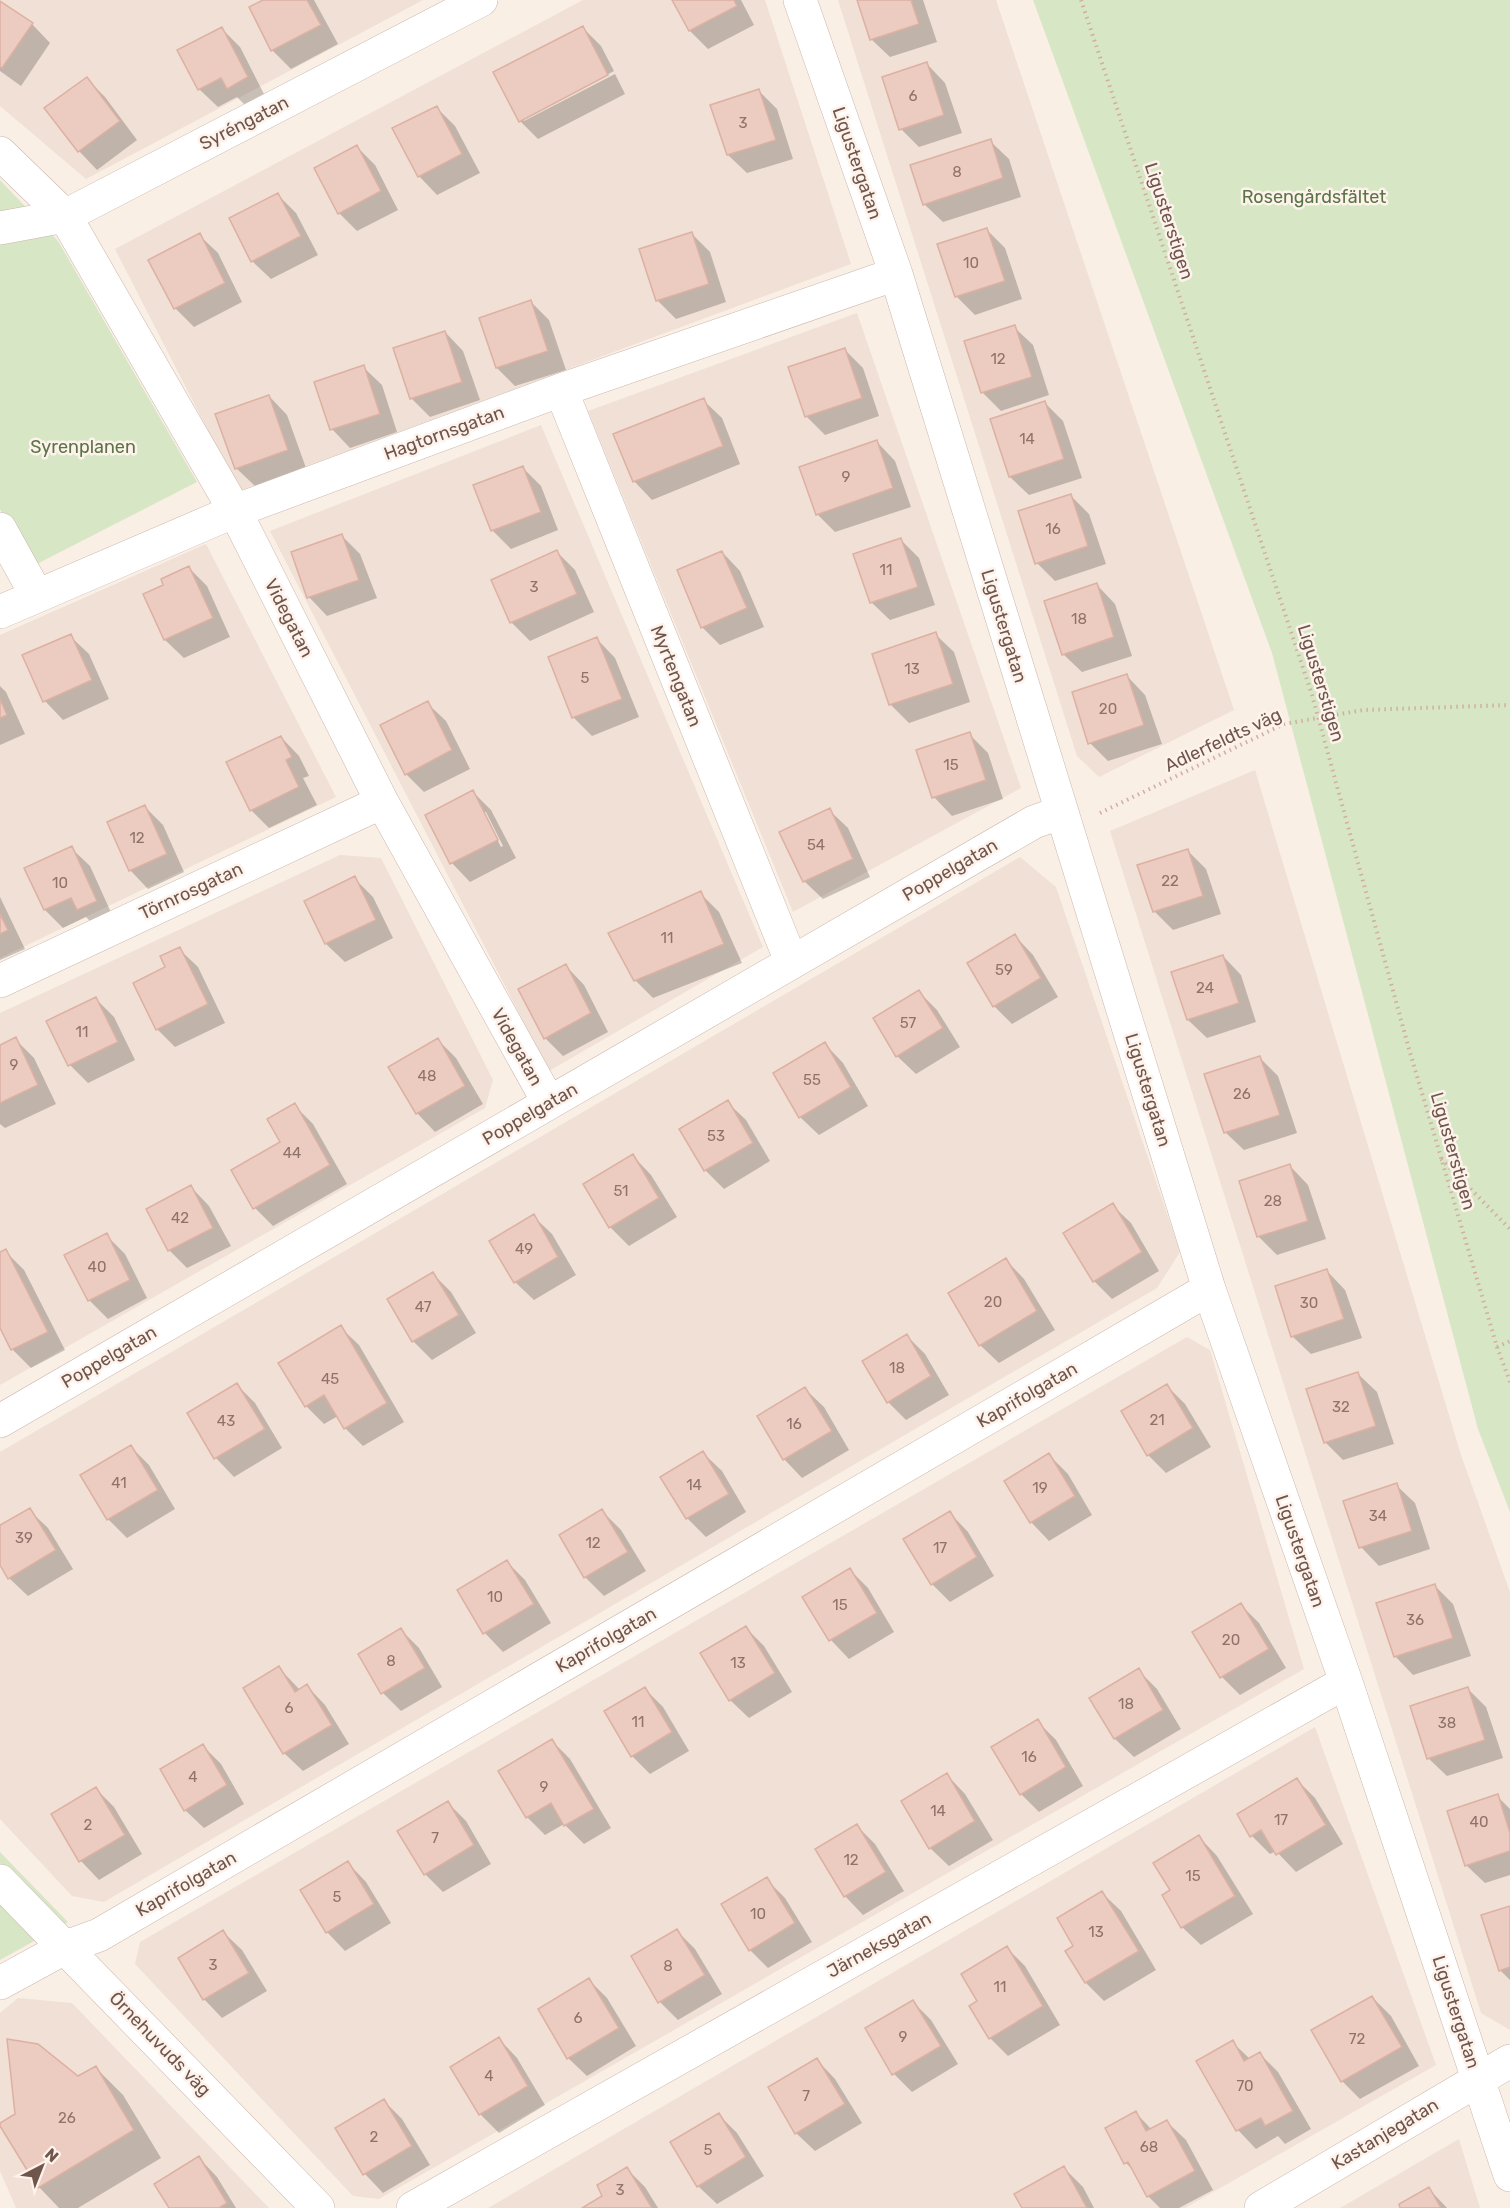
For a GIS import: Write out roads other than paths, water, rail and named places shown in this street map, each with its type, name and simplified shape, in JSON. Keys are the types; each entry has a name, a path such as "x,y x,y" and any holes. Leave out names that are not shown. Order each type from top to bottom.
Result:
{"street":[{"name":"Syréngatan","path":"0,228 65,216 481,0"},
{"name":"Ligustergatan","path":"800,0 896,274 1209,1289 1346,1682 1510,2175"},
{"name":"Videgatan","path":"0,153 65,216 236,511 382,802 549,1104"},
{"name":"Hagtornsgatan","path":"0,612 236,511 561,390 896,274"},
{"name":"Myrtengatan","path":"561,390 791,961"},
{"path":"0,529 37,596"},
{"name":"Törnrosgatan","path":"0,981 382,802"},
{"name":"Poppelgatan","path":"0,1420 549,1104 791,961 1034,822 1062,812"},
{"name":"Kaprifolgatan","path":"0,1983 66,1947 109,1929 1209,1289"},
{"name":"Järneksgatan","path":"413,2208 1346,1682"},
{"name":"Örnehuvuds väg","path":"0,1881 318,2208"},
{"name":"Kastanjegatan","path":"1261,2208 1510,2061"}],"park label":[{"name":"Rosengårdsfältet","path":"1314,197"},
{"name":"Syrenplanen","path":"83,447"}]}
